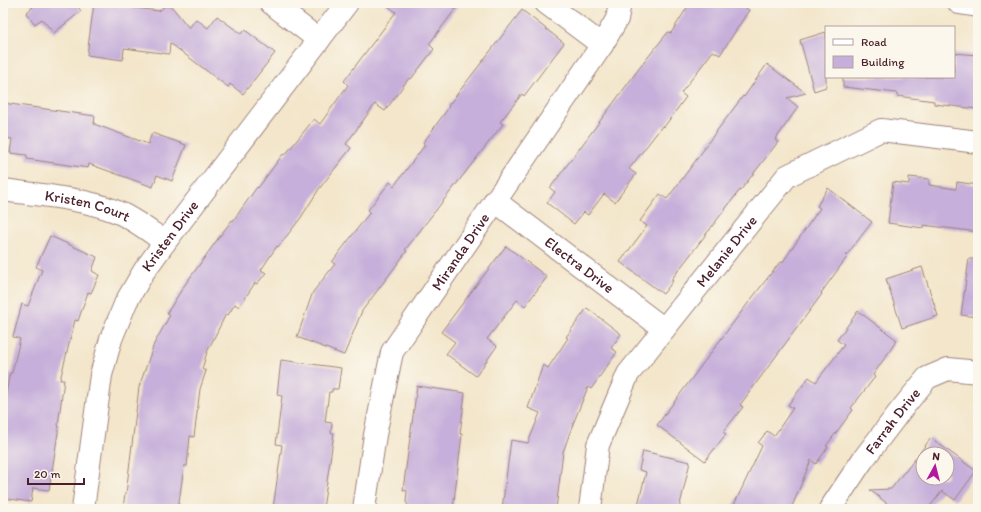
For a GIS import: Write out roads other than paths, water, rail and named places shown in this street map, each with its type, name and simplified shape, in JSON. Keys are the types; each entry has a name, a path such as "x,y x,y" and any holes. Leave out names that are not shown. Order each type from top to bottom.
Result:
{"street":[{"path":"271,3 319,40"},
{"name":"Kristen Drive","path":"84,509 101,374 111,339 126,302 144,271 164,242 347,3"},
{"path":"546,3 602,45"},
{"name":"Miranda Drive","path":"364,509 375,435 392,352 602,45 618,11 637,3"},
{"path":"959,3 978,6"},
{"name":"Melanie Drive","path":"590,509 598,445 628,374 788,176 881,130 978,142"},
{"name":"Kristen Court","path":"3,190 91,203 116,212 144,227 164,242"},
{"name":"Electra Drive","path":"495,201 664,329"},
{"name":"Farrah Drive","path":"830,509 862,461 900,411 928,378 948,369 978,372"}]}
